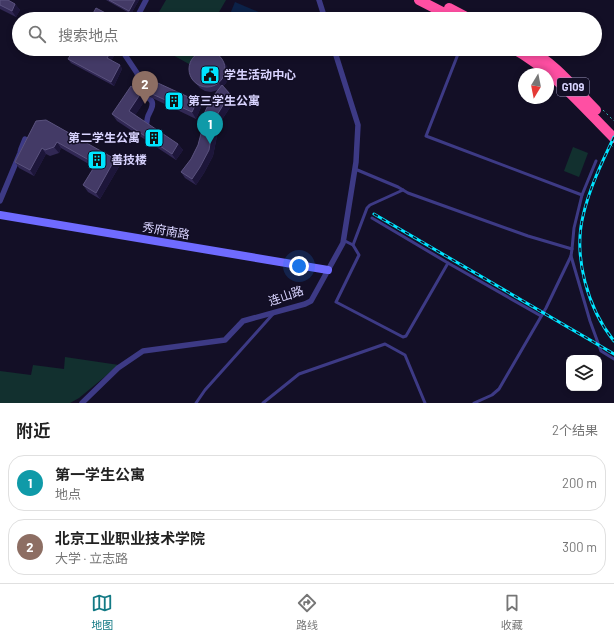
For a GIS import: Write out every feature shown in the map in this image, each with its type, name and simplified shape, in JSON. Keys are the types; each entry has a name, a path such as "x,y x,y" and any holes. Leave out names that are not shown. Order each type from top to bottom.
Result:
{"highway":[{"path":"419,0 442,12"},
{"path":"434,0 457,12"},
{"name":"G109","path":"525,56 560,84 614,138"},
{"name":"G109","path":"539,56 564,77 614,129"}],"street":[{"path":"140,12 146,0"},
{"path":"320,0 323,12"},
{"path":"126,56 137,73 142,94 152,102 153,106 148,116 146,126"},
{"name":"连山路","path":"82,403 118,368 143,351 225,340 243,321 311,301 344,240 356,162 358,125 336,56"},
{"path":"0,201 25,139"},
{"name":"秀府南路","path":"0,215 328,270"}],"lane":[{"path":"457,56 426,136 582,195"},
{"path":"474,403 492,395 499,389 541,316 571,256 574,228 582,195 596,161"},
{"path":"355,169 398,187 408,193 528,236 572,249"},
{"path":"353,245 367,208 370,205 403,190"},
{"path":"372,218 541,316"},
{"path":"344,240 353,245 359,255 336,302 403,337 406,336 448,263"},
{"path":"571,256 600,351 614,359"},
{"path":"196,403 205,390 274,312"},
{"path":"263,403 299,374 385,344 405,355 425,403"}],"green space":[{"path":"166,0 226,0 219,12 159,12"},
{"path":"175,56 194,56 189,64"},
{"path":"573,147 588,153 579,177 564,171"},
{"path":"65,357 119,365 79,398 70,403 0,403 0,371 31,375 33,365 64,369"}],"water":[{"path":"235,2 259,12 231,12"}],"building":[{"path":"0,0 8,0 15,4 12,11 0,5"},
{"path":"109,0 135,0 129,11"},
{"path":"96,8 104,12 94,12"},
{"path":"70,56 108,56 107,58 120,65 111,82 68,59"},
{"name":"学生活动中心","path":"194,56 220,56 225,66 224,76 220,82 210,87 200,86 194,82 189,72 190,62"},
{"name":"第三学生公寓","path":"147,78 197,101 192,112 141,89"},
{"path":"222,85 230,94 217,115 213,125 209,150 192,179 181,172 191,159 198,145 202,130 203,116 211,99"},
{"name":"第二学生公寓","path":"131,86 141,93 129,111 178,144 172,154 112,114"},
{"name":"善技楼","path":"46,120 115,159 96,193 83,185 96,164 57,142 54,147 45,150 42,148 30,170 15,162 36,121"}],"railway":[{"path":"614,137 596,176 583,216 580,232 580,248 585,282 597,314 614,341"},
{"path":"374,214 614,354"}],"place":[{"name":"学生活动中心","path":"210,75"},
{"name":"第三学生公寓","path":"174,101"},
{"name":"北京工业职业技术学院","path":"145,104"},
{"name":"第二学生公寓","path":"154,138"},
{"name":"第一学生公寓","path":"210,144"},
{"name":"善技楼","path":"97,160"}]}
